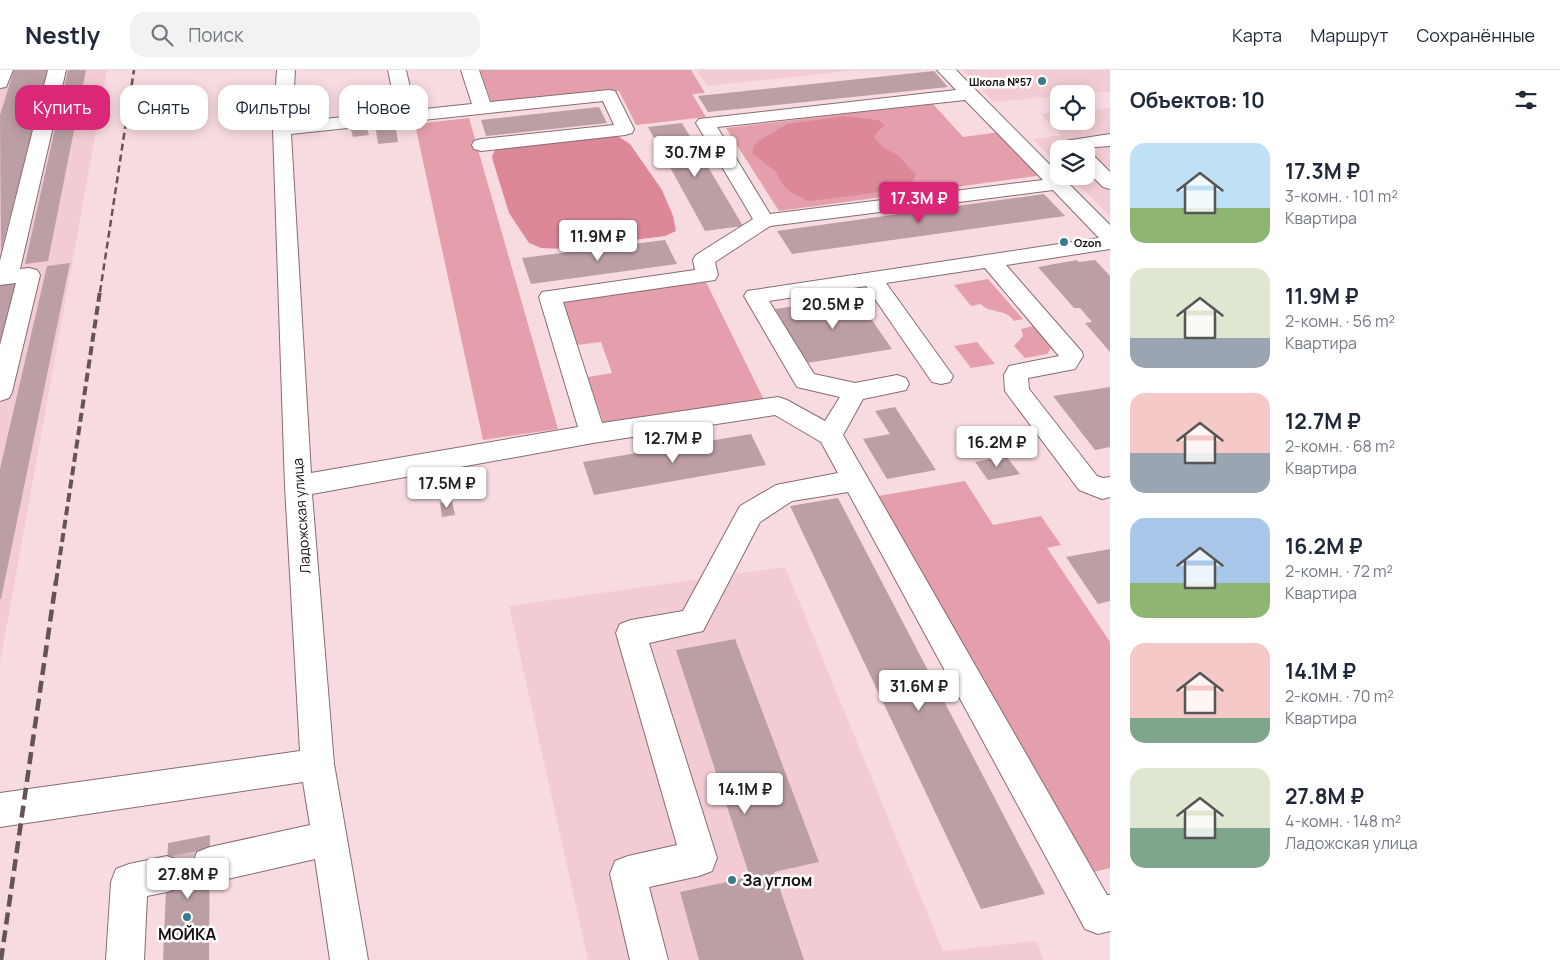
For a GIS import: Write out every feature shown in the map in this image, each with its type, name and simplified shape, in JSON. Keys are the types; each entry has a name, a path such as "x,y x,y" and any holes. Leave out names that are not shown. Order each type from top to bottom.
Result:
{"street":[{"path":"0,82 4,70"},
{"path":"0,392 29,275 3,277 57,70"},
{"name":"Ладожская улица","path":"285,85 286,70"},
{"path":"397,70 400,85"},
{"path":"470,70 483,109"},
{"path":"946,70 1050,177"},
{"path":"764,221 705,123 970,94"},
{"path":"428,114 609,95 625,129 481,145"},
{"name":"Ладожская улица","path":"282,130 298,486 317,764 349,960"},
{"path":"1095,142 1110,140"},
{"path":"1095,168 1110,183"},
{"path":"593,434 550,297 707,275 704,260 764,221 1050,185"},
{"path":"1058,185 1100,216 1110,238"},
{"path":"897,384 855,392 806,381 755,296 1110,243"},
{"path":"990,261 1070,352 1071,356 1067,363 1018,372 1016,375 1017,391 1088,483 1102,489 1110,487"},
{"path":"872,279 941,376"},
{"path":"830,435 855,392"},
{"path":"298,486 593,434 778,406 830,435 1098,916 1110,913"},
{"path":"649,960 628,874 699,858 631,633 692,622 750,514 786,492 855,481"},
{"path":"0,810 317,764"},
{"path":"210,865 329,838"},
{"path":"125,960 129,882 167,874"}],"shaded area":[{"path":"0,70 107,70 104,85 15,85 15,130 96,130 0,663"},
{"path":"480,70 691,70 705,93 692,94 706,117 636,125 619,91 492,104"},
{"path":"697,70 857,70 707,86"},
{"name":"Школа №57","path":"963,70 1110,70 1110,92 1095,93 1095,85 1050,85 1050,97 994,102"},
{"path":"932,103 963,137 1000,132 1044,175 779,211 726,128"},
{"path":"1110,108 1110,216 1079,185 1095,185 1095,140 1050,140 1050,156 1033,139 1061,135 1056,130 1095,130 1095,109"},
{"path":"1050,113 1050,123 1041,114"},
{"path":"843,116 878,120 885,125 877,132 874,138 884,148 899,156 916,175 910,186 809,201 792,193 782,184 776,172 753,154 753,148 758,141 787,124"},
{"path":"469,118 558,429 483,440 416,130 428,130 428,123"},
{"path":"603,136 619,137 630,144 662,190 673,216 676,231 665,236 564,249 541,248 529,243 509,213 493,161 492,156 495,150 511,145"},
{"path":"988,279 1023,319 1014,321 1007,314 988,309 981,304 971,306 954,285"},
{"path":"705,280 764,400 604,425 588,377 612,373 601,342 577,345 562,299"},
{"path":"1033,326 1051,348 1047,354 1025,358 1014,346 1023,336 1021,329"},
{"path":"977,342 995,364 971,368 954,346"},
{"path":"965,481 993,525 1041,516 1061,545 1047,548 1110,642 1110,868 1081,875 873,497"},
{"path":"785,567 943,951 1036,941 1044,960 588,960 509,606"}],"building":[{"path":"14,70 48,70 44,85 15,85 15,130 33,130 1,252 0,115"},
{"path":"68,70 86,70 83,85 65,85"},
{"path":"934,71 948,87 708,112 698,96"},
{"path":"599,107 607,123 486,136 481,120"},
{"path":"682,123 743,226 705,231 648,127"},
{"path":"55,130 74,130 48,261 25,264"},
{"path":"351,130 368,130 369,135 353,137"},
{"path":"376,130 396,130 398,142 378,144"},
{"path":"1044,194 1065,216 792,254 777,231"},
{"path":"665,240 677,264 531,284 522,258"},
{"path":"1077,260 1079,262 1095,260 1110,276 1110,352 1085,323 1092,322 1080,308 1074,308 1038,267"},
{"path":"70,263 0,599 0,469 47,266"},
{"path":"17,281 0,346 0,283"},
{"path":"856,297 892,349 807,363 775,309"},
{"path":"1110,387 1110,447 1095,450 1053,396"},
{"path":"895,407 936,470 887,479 863,439 890,434 875,411"},
{"path":"751,434 766,465 594,495 583,462"},
{"path":"1006,456 1020,474 988,480 975,462"},
{"path":"838,498 1045,894 981,909 790,506"},
{"path":"452,501 455,515 442,517 440,503"},
{"path":"1110,549 1110,601 1098,604 1066,557"},
{"path":"735,639 819,862 774,872 804,960 699,960 680,892 750,877 676,650"},
{"name":"МОЙКА","path":"210,835 209,960 163,960 168,843"}],"tunnel":[{"path":"167,874 210,865"}],"railway":[{"path":"100,292 134,70"},
{"path":"56,582 100,291"},
{"path":"1,960 56,581"}],"place":[{"name":"Школа №57","path":"1042,81"},
{"name":"Ozon","path":"1064,242"},
{"name":"За углом","path":"732,880"},
{"name":"МОЙКА","path":"187,917"}]}
